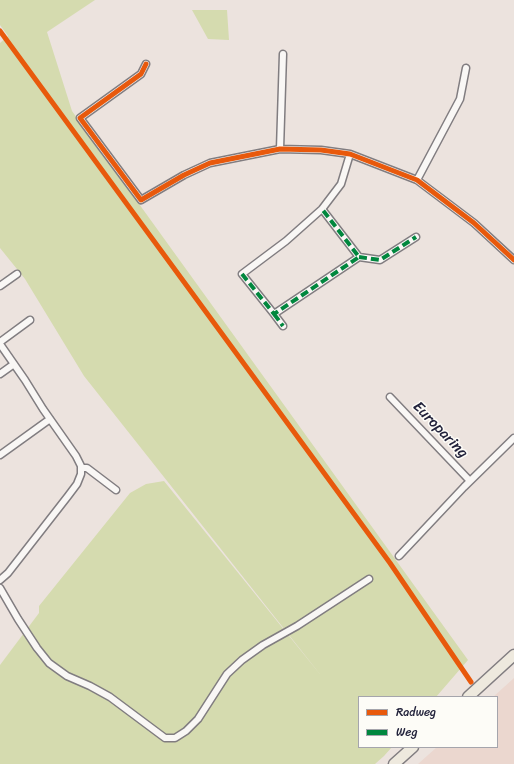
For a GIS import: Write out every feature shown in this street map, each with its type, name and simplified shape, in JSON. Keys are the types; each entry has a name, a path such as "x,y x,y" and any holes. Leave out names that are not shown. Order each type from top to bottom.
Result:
{"main road":[{"path":"469,696 514,655"},
{"path":"394,764 412,748"}],"street":[{"path":"280,149 284,54"},
{"path":"146,64 141,74 80,118 141,200 184,175 210,163 280,149 321,150 350,154 417,180 474,223 514,260"},
{"path":"417,180 460,99 466,68"},
{"path":"283,326 242,274 286,241 322,208 341,184 350,154"},
{"path":"322,208 359,258"},
{"path":"274,314 359,258 380,260 416,237"},
{"path":"0,286 17,274"},
{"path":"0,580 8,573 78,484 81,474 81,468 76,456 0,343 30,320"},
{"path":"0,374 14,364"},
{"name":"Europaring","path":"390,397 470,481"},
{"path":"0,455 50,419"},
{"name":"Europaring","path":"399,556 470,481 514,438"},
{"path":"81,468 87,468 116,490"},
{"path":"0,588 18,619 49,663 68,676 110,697 166,738 175,738 186,731 198,719 227,674 242,660 263,644 297,626 369,579"}],"shaded area":[{"path":"514,678 514,764 418,764 436,748 498,748 498,696 494,696"}],"green space":[{"path":"0,0 95,0 47,32 72,111 468,660 437,696 358,696 358,748 391,748 375,764 0,764 0,665 39,613 39,606 130,493 146,484 164,481 323,678 84,376 25,279 0,248 0,43 8,36 0,25"},
{"path":"192,10 227,10 229,40 208,39"}],"marked path":[{"path":"242,274 274,314 359,257 322,209"},
{"path":"359,257 380,260 416,237"},
{"path":"274,314 283,326"}],"cycle path":[{"path":"0,31 390,563 471,682"},
{"path":"146,64 141,74 80,118 141,200 184,175 210,163 280,149 321,150 350,154 417,180 474,223 514,260"}]}
